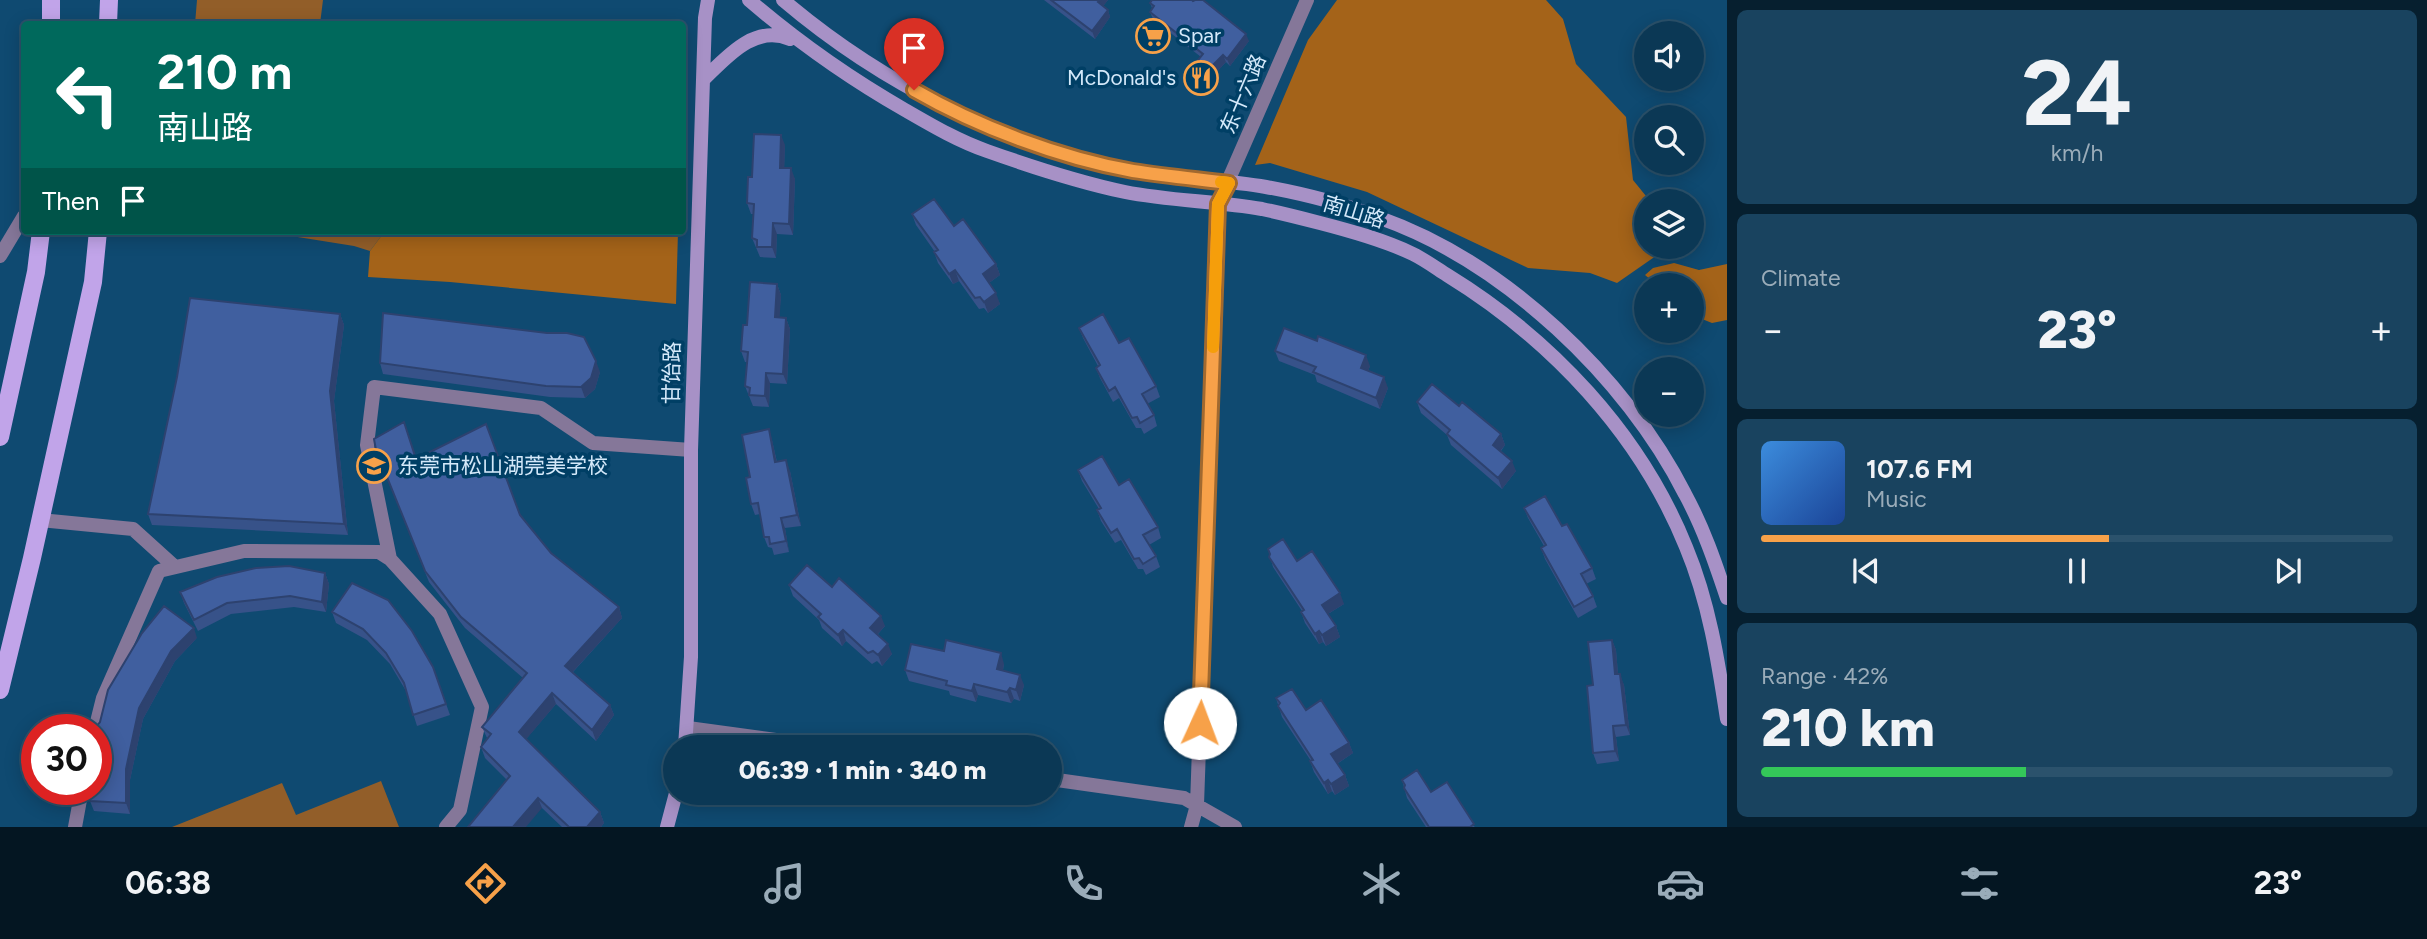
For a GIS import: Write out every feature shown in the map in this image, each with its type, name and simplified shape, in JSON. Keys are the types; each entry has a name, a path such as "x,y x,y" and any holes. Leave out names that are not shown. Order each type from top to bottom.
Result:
{"main road":[{"path":"51,0 51,21"},
{"path":"108,0 108,21"},
{"name":"甘饴路","path":"687,735 691,657 691,450 705,18 708,0"},
{"name":"南山路","path":"749,0 803,44 857,82 903,109 983,149 1059,175 1127,192 1262,209 1371,238 1413,254 1471,290 1520,326 1564,365 1600,405 1634,452 1664,501 1686,547 1700,587 1718,661 1727,719"},
{"name":"南山路","path":"783,0 869,64 936,103 991,129 1065,153 1131,170 1266,187 1325,201 1423,234 1484,272 1534,309 1580,350 1617,391 1684,491 1725,581 1727,598"},
{"path":"703,80 748,40 776,33 803,44"},
{"path":"0,437 36,272 41,235"},
{"path":"0,690 93,282 98,235"},
{"path":"667,827 673,805"}],"street":[{"name":"东十六路","path":"1218,204 1307,0"},
{"path":"1191,827 1197,805 1218,204"},
{"path":"0,256 21,221"},
{"path":"390,559 367,445 374,387 541,408 593,443 691,450"},
{"path":"40,520 133,529 175,567"},
{"path":"100,714 103,698 159,571 244,551 379,552 390,559 440,614 482,707 460,810 446,827"},
{"path":"1700,587 1725,581"},
{"path":"688,728 739,735"},
{"path":"1062,781 1184,798 1235,827"},
{"path":"75,827 79,805"}],"shaded area":[{"path":"197,0 323,0 320,21 195,21"},
{"path":"1337,0 1546,0 1563,19 1576,64 1626,117 1633,180 1640,189 1634,189 1634,259 1652,259 1617,283 1590,273 1528,268 1367,192 1270,163 1255,165 1308,40"},
{"path":"285,235 382,235 370,251"},
{"path":"382,235 678,235 676,304 450,282 368,277 370,251"},
{"path":"1674,263 1699,270 1727,264 1727,320 1712,323 1704,320 1704,273 1647,273 1653,268"},
{"path":"381,781 399,827 172,827 282,783 296,815"}],"building":[{"path":"1051,0 1100,0 1098,2 1108,10 1092,31"},
{"path":"1152,0 1203,0 1246,34 1227,59 1223,55 1209,69 1198,60 1203,54 1150,12 1154,6 1150,3"},
{"path":"754,134 781,135 780,168 791,168 789,224 773,223 772,247 757,247 757,240 752,238 754,204 747,203 748,177 752,177"},
{"path":"934,199 954,226 963,219 996,264 983,274 996,293 984,302 980,297 975,298 955,270 949,274 934,252 938,250 912,214"},
{"path":"750,282 777,284 775,317 786,318 783,374 766,373 765,396 749,395 750,388 745,386 748,352 741,351 743,325 747,325"},
{"path":"190,298 340,314 330,391 344,524 148,514 177,377"},
{"path":"383,313 547,333 567,333 584,337 596,361 591,378 581,387 546,386 380,363"},
{"path":"1103,314 1119,343 1129,338 1156,386 1142,394 1154,415 1140,423 1137,417 1132,418 1115,387 1109,391 1096,368 1100,365 1079,328"},
{"path":"1284,328 1317,341 1318,336 1366,355 1361,368 1384,377 1376,398 1313,372 1316,367 1275,351"},
{"path":"1432,384 1459,406 1462,402 1501,434 1493,445 1512,461 1498,478 1447,434 1450,430 1417,402"},
{"path":"404,422 416,459 486,424 520,515 551,553 619,607 565,666 610,705 592,730 552,693 519,732 600,812 587,827 569,827 538,798 513,827 468,827 510,776 481,747 491,734 482,727 527,673 461,617 425,571 374,439"},
{"path":"769,429 775,462 786,460 797,515 781,518 786,541 770,544 769,537 764,537 758,503 751,504 746,478 750,477 742,435"},
{"path":"1102,456 1119,485 1129,479 1158,527 1143,535 1156,556 1143,564 1139,558 1134,559 1117,529 1111,533 1097,510 1101,508 1078,470"},
{"path":"1545,496 1562,526 1567,524 1592,568 1581,574 1593,596 1574,607 1541,548 1546,545 1524,508"},
{"path":"1283,539 1297,561 1312,551 1340,593 1322,605 1336,626 1322,635 1319,631 1315,634 1301,612 1304,610 1269,557 1268,549"},
{"path":"807,565 832,587 839,578 881,616 870,628 888,644 878,655 873,651 868,653 843,630 838,635 818,617 821,614 789,585"},
{"path":"289,566 325,573 322,602 290,596 227,603 194,620 180,592 217,577 256,568"},
{"path":"352,583 388,600 412,631 433,667 446,704 413,715 404,683 386,653 363,629 332,612"},
{"path":"164,606 194,628 171,651 139,708 126,769 126,803 112,802 112,714 102,714 108,690 142,633"},
{"path":"946,640 1001,653 997,669 1020,675 1016,690 1010,688 1007,692 974,684 972,691 905,670 911,644 944,651"},
{"path":"1612,640 1615,674 1620,674 1626,725 1613,726 1615,751 1593,753 1587,686 1593,685 1588,642"},
{"path":"1292,689 1306,710 1321,700 1349,743 1331,754 1345,775 1331,784 1328,780 1324,783 1310,761 1313,760 1278,706 1280,703 1276,698"},
{"path":"1417,770 1431,792 1447,782 1474,824 1470,827 1429,827 1404,788 1402,780"}],"slow traffic":[{"path":"1213,347 1218,204 1229,183 1221,182"}],"place":[{"name":"Spar","path":"1153,36"},
{"name":"McDonald's","path":"1201,78"},
{"name":"东莞市松山湖莞美学校","path":"374,466"}],"route":[{"path":"914,90 991,129 1065,153 1131,170 1229,183 1218,204 1200,723"}]}
